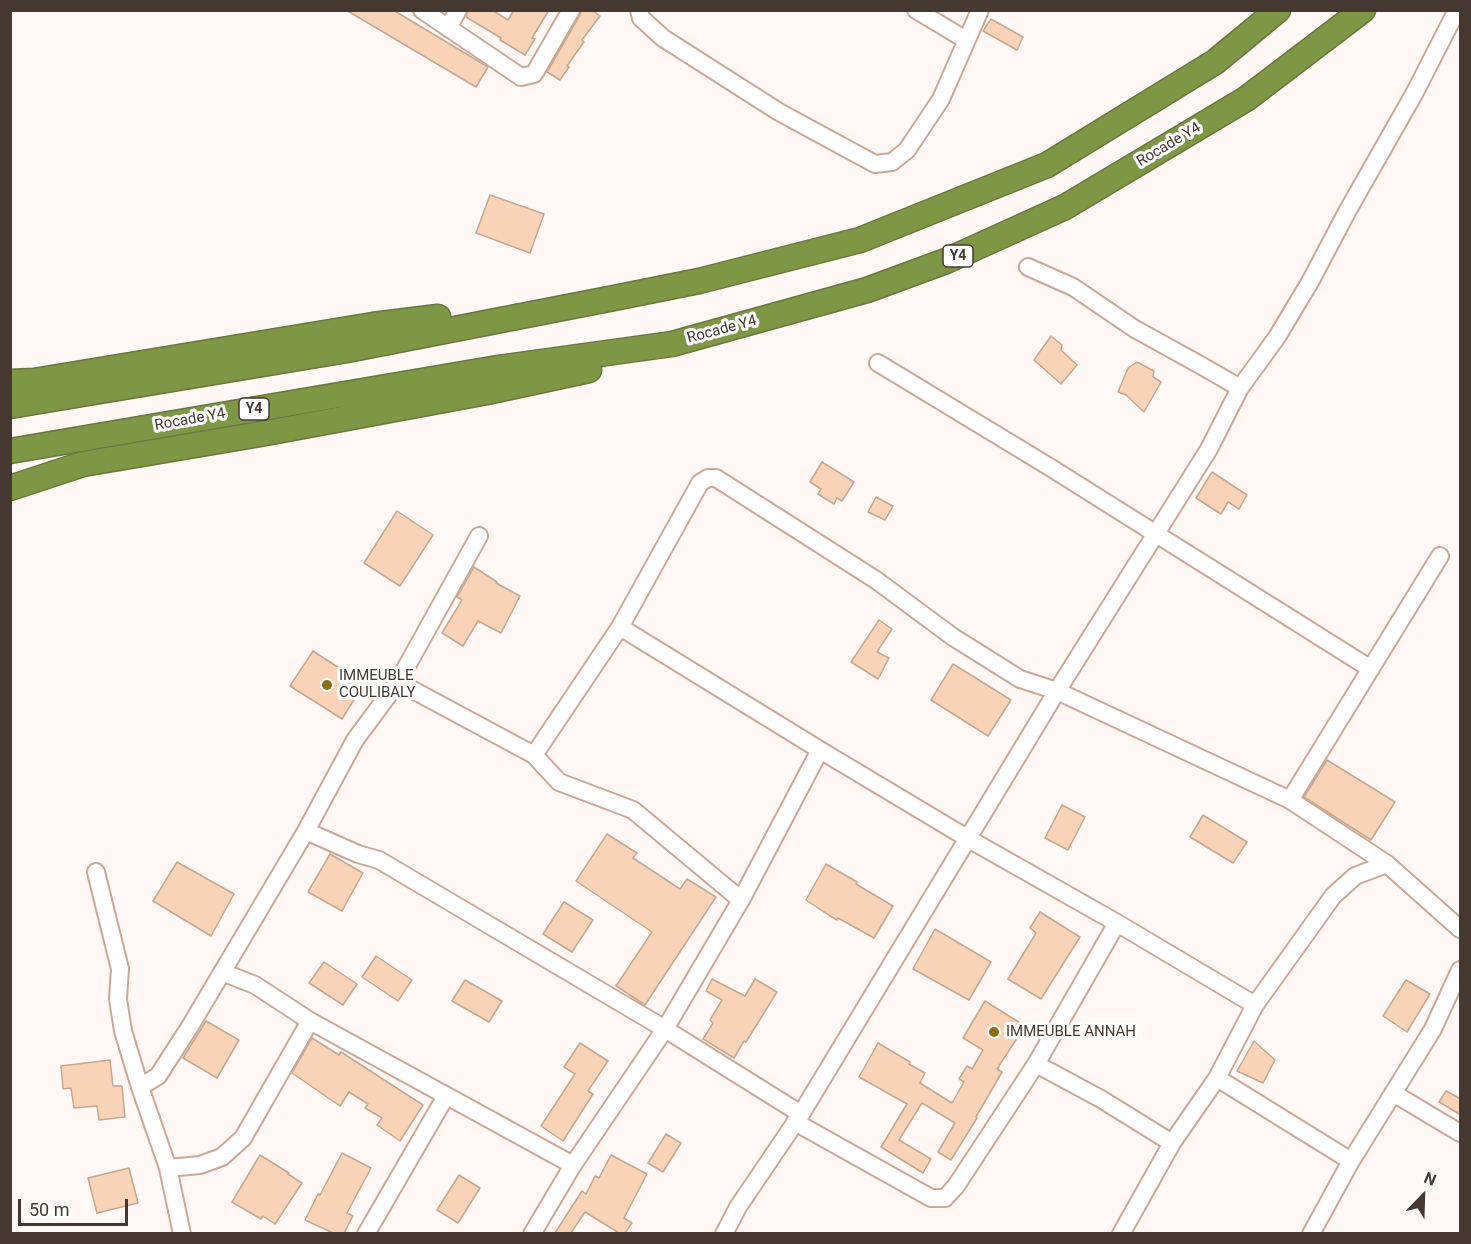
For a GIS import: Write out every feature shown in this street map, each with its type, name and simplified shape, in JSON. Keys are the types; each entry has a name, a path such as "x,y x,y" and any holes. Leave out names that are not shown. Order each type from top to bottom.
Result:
{"highway":[{"path":"10,406 347,350 614,298 699,281 860,240 1047,165 1215,62 1278,10"},
{"name":"Rocade Y4","path":"10,451 498,368 672,344 867,290 946,261 1065,207 1246,99 1363,10"},
{"path":"10,387 34,381 373,325 614,298"},
{"path":"10,474 266,433 487,392 585,371 672,344"},
{"path":"10,382 34,381"},
{"path":"10,488 83,464"}],"street":[{"path":"422,10 521,77 534,74 571,10"},
{"path":"448,28 458,10"},
{"path":"639,10 640,18 663,38 779,112 875,164 892,162 907,150 941,99 980,10"},
{"path":"916,10 966,40"},
{"path":"724,1233 738,1207 798,1118 1057,691 1209,449 1240,388 1277,337 1310,282 1457,10"},
{"path":"1028,267 1073,287 1135,329 1240,388"},
{"path":"878,363 1048,466 1371,669"},
{"path":"534,755 620,627 700,483 708,478 716,478 876,580 953,637 1020,679 1057,691 1290,800 1387,864 1461,929"},
{"path":"140,1087 158,1076 189,1028 306,831 355,740 398,682 479,536"},
{"path":"1290,800 1440,556"},
{"path":"620,627 967,838 1255,1005"},
{"path":"398,682 534,755 559,782 633,810 741,900"},
{"path":"532,1233 573,1165 665,1029 741,900 820,750"},
{"path":"306,831 358,854 379,860 665,1029 798,1118 931,1198 945,1198 956,1186 1036,1064 1117,923"},
{"path":"1121,1233 1173,1143 1217,1078 1255,1005 1333,896 1355,876 1387,864"},
{"path":"96,872 120,969 118,999 123,1031 168,1168 182,1233"},
{"path":"1311,1233 1351,1161 1433,1029 1461,970"},
{"path":"222,972 255,985 310,1021 573,1165"},
{"path":"168,1168 200,1165 222,1157 243,1138 310,1021"},
{"path":"1036,1064 1101,1099 1173,1143"},
{"path":"1217,1078 1351,1161"},
{"path":"1393,1093 1461,1132"},
{"path":"366,1233 446,1096"}],"building":[{"path":"346,10 393,10 488,67 476,87"},
{"path":"468,10 492,10 508,20 514,10 549,10 532,38 535,39 525,55 466,17"},
{"path":"581,10 592,10 600,16 582,40 584,42 560,80 547,72"},
{"path":"991,19 1023,37 1017,50 983,31"},
{"path":"490,195 544,214 530,253 476,233"},
{"path":"1051,336 1062,345 1061,350 1077,365 1061,384 1034,360"},
{"path":"1137,362 1154,371 1153,377 1161,382 1144,412 1126,395 1118,392 1128,368"},
{"path":"822,462 854,482 842,501 837,498 834,504 818,494 821,489 810,482"},
{"path":"1212,472 1247,495 1239,509 1228,502 1221,514 1196,498"},
{"path":"876,497 893,506 885,520 868,512"},
{"path":"397,511 433,535 400,586 364,563"},
{"path":"474,567 496,583 520,596 501,633 478,621 463,646 442,633 462,600 457,597"},
{"path":"879,620 892,629 877,652 889,658 878,679 851,662"},
{"name":"IMMEUBLE COULIBALY","path":"313,651 364,684 342,719 290,686"},
{"path":"953,664 1011,700 988,736 931,700"},
{"path":"1327,760 1395,802 1371,840 1304,797"},
{"path":"1062,805 1085,817 1068,850 1045,838"},
{"path":"1203,815 1247,842 1233,863 1190,837"},
{"path":"607,834 637,853 633,858 680,889 687,879 716,897 645,1005 616,986 652,932 576,881"},
{"path":"330,854 363,873 342,911 308,892"},
{"path":"177,862 234,894 211,936 153,901"},
{"path":"826,864 893,906 874,938 838,918 837,920 806,900"},
{"path":"564,902 593,920 572,952 543,934"},
{"path":"1040,912 1080,937 1041,999 1008,979 1036,933 1030,928"},
{"path":"935,929 991,962 969,1000 913,969"},
{"path":"376,956 412,980 398,1001 362,977"},
{"path":"324,962 357,984 343,1005 309,983"},
{"path":"712,979 745,996 755,979 777,992 734,1058 703,1039 713,1023 710,1020 722,1000 706,991"},
{"path":"465,980 502,1001 489,1022 452,1001"},
{"path":"1406,980 1430,994 1407,1032 1383,1016"},
{"path":"985,1001 1025,1026 997,1069 1002,1072 951,1160 938,1152 955,1123 922,1103 899,1140 931,1159 923,1173 881,1147 907,1104 859,1077 878,1043 925,1073 920,1083 952,1103 964,1082 959,1079 967,1066 972,1069 983,1050 963,1038"},
{"path":"206,1021 239,1040 217,1078 183,1058"},
{"path":"312,1038 339,1055 341,1052 423,1105 400,1141 377,1125 382,1118 365,1108 368,1104 349,1092 340,1106 292,1073"},
{"path":"1254,1041 1275,1060 1263,1083 1237,1071"},
{"path":"580,1043 608,1061 588,1091 593,1094 563,1141 541,1126 575,1074 564,1067"},
{"path":"110,1060 113,1086 122,1086 125,1117 99,1120 97,1106 74,1108 71,1088 63,1089 61,1066"},
{"path":"1446,1091 1461,1099 1461,1115 1439,1102"},
{"path":"666,1134 681,1143 663,1172 648,1163"},
{"path":"342,1153 371,1168 347,1213 353,1216 344,1233 333,1233 305,1220"},
{"path":"260,1155 302,1183 275,1224 263,1216 261,1219 232,1202"},
{"path":"611,1155 647,1174 624,1218 632,1223 625,1233 619,1233 585,1212 571,1233 555,1233 582,1191 586,1194 595,1176 599,1178"},
{"path":"129,1168 138,1203 97,1213 88,1178"},
{"path":"459,1175 480,1188 458,1223 437,1210"}],"place":[{"name":"IMMEUBLE COULIBALY","path":"327,685"},
{"name":"IMMEUBLE ANNAH","path":"994,1032"}]}
